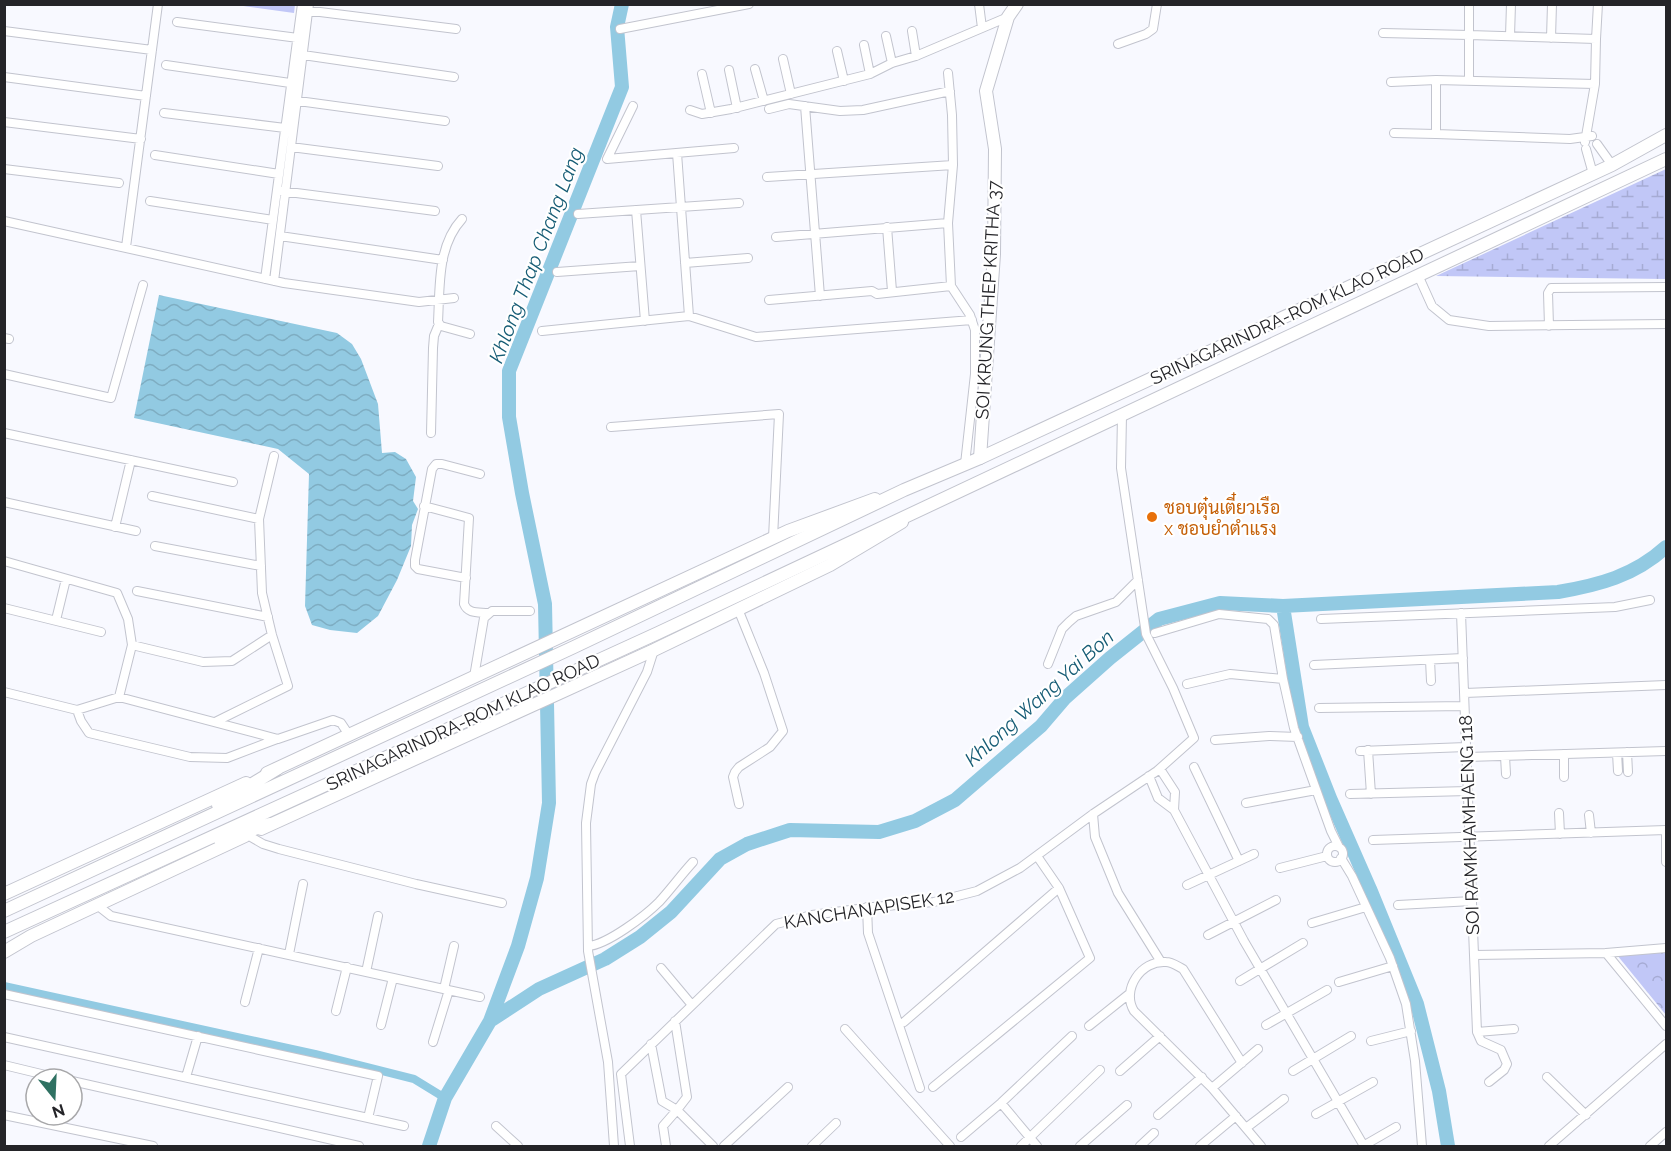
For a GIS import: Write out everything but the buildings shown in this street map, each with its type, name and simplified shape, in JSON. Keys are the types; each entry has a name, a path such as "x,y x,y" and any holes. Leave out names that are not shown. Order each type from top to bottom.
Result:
{"main road":[{"name":"SOI KRUNG THEP KRITHA 37","path":"980,458 994,254 995,149 986,91 1008,17 1017,4"},
{"name":"SRINAGARINDRA-ROM KLAO ROAD","path":"6,910 574,647 904,490 980,458 1593,174 1666,135"},
{"name":"SRINAGARINDRA-ROM KLAO ROAD","path":"10,930 921,510 1666,159"},
{"name":"SRINAGARINDRA-ROM KLAO ROAD","path":"276,769 773,538 836,512 904,490"},
{"name":"SRINAGARINDRA-ROM KLAO ROAD","path":"246,834 654,650 830,565 921,510"},
{"path":"171,834 276,769"},
{"path":"4,894 276,769"},
{"path":"170,856 246,834"},
{"path":"4,952 31,936 246,834"}],"street":[{"path":"620,29 749,4"},
{"path":"979,4 982,28"},
{"path":"1118,44 1146,34 1153,29 1157,4"},
{"path":"1469,4 1469,81"},
{"path":"1510,36 1511,4"},
{"path":"1551,38 1552,4"},
{"path":"1593,174 1590,140 1598,4"},
{"path":"126,247 156,5"},
{"path":"305,7 456,29"},
{"path":"270,280 273,220 291,147 291,83 305,7"},
{"path":"270,280 280,236 279,174 285,128 303,55 305,7"},
{"path":"690,110 696,113 711,113 736,108 870,74 1008,17"},
{"path":"177,22 298,38"},
{"path":"4,31 152,50"},
{"path":"912,31 916,56"},
{"path":"1383,33 1596,39"},
{"path":"886,36 892,63"},
{"path":"864,45 870,74"},
{"path":"837,51 844,81"},
{"path":"303,55 454,77"},
{"path":"783,59 791,94"},
{"path":"166,65 291,83"},
{"path":"755,69 764,101"},
{"path":"729,70 736,108"},
{"path":"948,73 953,165 948,223 951,286 972,320 975,330 975,374 965,464"},
{"path":"702,74 711,113"},
{"path":"4,77 146,96"},
{"path":"1391,82 1436,80 1595,84"},
{"path":"1436,80 1436,134"},
{"path":"769,110 789,104 840,111 863,110 950,90"},
{"path":"292,100 445,121"},
{"path":"633,106 607,159 734,148"},
{"path":"805,106 820,296"},
{"path":"164,113 285,128"},
{"path":"4,122 141,139"},
{"path":"1394,133 1590,140 1612,165"},
{"path":"291,147 438,166"},
{"path":"677,153 689,316"},
{"path":"155,156 279,174"},
{"path":"767,177 953,165"},
{"path":"4,169 119,183"},
{"path":"281,191 435,211"},
{"path":"150,201 273,220"},
{"path":"578,214 739,203"},
{"path":"636,210 645,321"},
{"path":"431,433 433,348 434,336 439,324 443,260 449,237 462,219"},
{"path":"4,221 270,280 418,302 453,298"},
{"path":"776,237 948,223"},
{"path":"887,227 892,291"},
{"path":"280,236 443,260"},
{"path":"686,263 748,258"},
{"path":"557,272 640,266"},
{"path":"1418,275 1432,306 1449,320 1489,326 1666,324"},
{"path":"4,374 111,398 143,285"},
{"path":"769,300 872,291 877,294 951,286"},
{"path":"1549,326 1548,293 1551,288 1666,287"},
{"path":"542,331 689,316 756,337 972,320"},
{"path":"439,324 470,334"},
{"path":"611,427 779,414 773,538"},
{"path":"1048,664 1062,629 1069,622 1076,616 1116,602 1138,580 1121,468 1122,415"},
{"path":"4,433 233,482"},
{"path":"215,722 288,686 262,593 259,519 274,456"},
{"path":"115,527 130,460"},
{"path":"466,578 418,569 414,566 424,506 435,464 480,474"},
{"path":"152,496 259,519"},
{"path":"4,502 136,531"},
{"path":"424,506 469,518 464,604 466,609 470,612 488,613 492,611 530,611"},
{"path":"155,546 261,566"},
{"path":"4,561 117,593 128,619 132,645 119,697"},
{"path":"56,620 66,579"},
{"name":"KANCHANAPISEK 12","path":"630,1146 621,1074 776,924 812,915 867,907 934,902 977,891 1020,868 1093,814 1160,769 1194,738 1173,688 1146,634 1138,580"},
{"path":"137,591 268,617"},
{"path":"1321,619 1615,608 1650,600"},
{"path":"4,608 101,632"},
{"path":"738,609 764,673 783,731 770,747 735,772 733,777 739,804"},
{"path":"474,677 484,618 488,613"},
{"name":"SOI RAMKHAMHAENG 118","path":"1461,613 1474,955 1606,953 1666,948"},
{"path":"1155,633 1220,614 1268,619 1275,628 1283,679 1298,737 1341,850 1341,858 1352,876 1393,966 1406,1004 1415,1061 1422,1146"},
{"path":"132,645 203,662 232,661 272,635"},
{"path":"614,1146 608,1062 588,949 586,823 591,784 647,672 654,650"},
{"path":"1314,665 1463,658"},
{"path":"1430,660 1431,681"},
{"path":"1187,684 1230,674 1283,679"},
{"path":"1465,693 1666,685"},
{"path":"4,692 76,710 119,697 278,739"},
{"path":"1319,708 1464,706"},
{"path":"76,710 89,733 190,757 227,758 333,720 341,723 349,735"},
{"path":"1215,740 1269,736 1298,737"},
{"path":"1371,794 1364,751 1466,747"},
{"path":"1467,757 1666,751"},
{"path":"1627,752 1628,772"},
{"path":"1617,753 1618,771"},
{"path":"1564,754 1564,777"},
{"path":"1505,756 1506,774"},
{"path":"1194,768 1239,861"},
{"path":"1160,769 1175,792 1174,810"},
{"path":"1149,777 1158,798 1174,810 1233,922 1363,1146 1396,1127"},
{"path":"1246,802 1317,790"},
{"path":"1350,794 1468,791"},
{"path":"1559,813 1560,834"},
{"path":"1093,814 1095,837 1118,893 1161,962"},
{"path":"1589,815 1591,833"},
{"path":"1373,840 1666,830 1666,862"},
{"path":"246,834 279,849 502,903"},
{"path":"1338,847 1332,846 1327,850 1327,856 1330,861 1341,858"},
{"path":"1187,885 1254,854"},
{"path":"933,1087 1090,958 1059,888 1037,856"},
{"path":"1280,868 1327,856"},
{"path":"588,949 613,937 657,904 693,862"},
{"path":"289,954 303,884"},
{"path":"904,1022 1059,888"},
{"path":"1208,935 1276,900"},
{"path":"1398,905 1472,901"},
{"path":"97,905 111,916 480,997"},
{"path":"867,907 867,933 920,1088"},
{"path":"1312,923 1366,907"},
{"path":"366,972 378,916"},
{"path":"1240,981 1303,943"},
{"path":"433,1042 454,946"},
{"path":"245,1002 259,948"},
{"path":"1606,953 1666,1026"},
{"path":"1474,955 1477,1032 1481,1041 1501,1050 1507,1064 1504,1070 1489,1082"},
{"path":"1089,1026 1129,994 1137,975 1148,967 1161,962 1169,962 1183,969 1242,1063"},
{"path":"1339,982 1393,966"},
{"path":"336,1011 347,967"},
{"path":"662,968 692,1005"},
{"path":"381,1025 393,978"},
{"path":"1266,1025 1327,990"},
{"path":"4,994 378,1076 368,1118"},
{"path":"1129,994 1130,1004 1134,1011 1202,1077 1261,1146"},
{"path":"666,1146 663,1126 687,1096 675,1021"},
{"path":"845,1029 950,1146"},
{"path":"1477,1032 1514,1029"},
{"path":"1371,1041 1411,1031"},
{"path":"186,1077 198,1036"},
{"path":"961,1137 1072,1036"},
{"path":"1120,1071 1160,1036"},
{"path":"1293,1071 1352,1036"},
{"path":"4,1037 404,1126"},
{"path":"651,1044 662,1101 677,1110 713,1146"},
{"path":"1549,1146 1666,1044"},
{"path":"1212,1088 1258,1049"},
{"path":"4,1065 24,1071"},
{"path":"1021,1146 1100,1070"},
{"path":"1158,1115 1202,1077"},
{"path":"1547,1077 1586,1115"},
{"path":"1316,1114 1373,1082"},
{"path":"84,1084 359,1146"},
{"path":"724,1146 788,1087"},
{"path":"1245,1128 1284,1099"},
{"path":"1001,1103 1037,1146"},
{"path":"1080,1146 1127,1105"},
{"path":"4,1115 24,1117"},
{"path":"1200,1146 1236,1116"},
{"path":"812,1146 837,1123"},
{"path":"496,1126 518,1146"},
{"path":"73,1127 153,1146"},
{"path":"1650,1146 1666,1132"},
{"path":"1140,1146 1154,1133"}],"green space":[{"path":"236,5 295,5 294,13"},
{"path":"1666,169 1666,279 1436,276"},
{"path":"1666,951 1666,1015 1617,955"}],"water":[{"path":"159,295 337,333 352,344 361,359 378,404 382,453 395,452 406,459 416,477 413,501 418,509 412,525 411,546 397,580 378,616 357,633 312,625 305,606 309,474 278,449 134,418"}],"waterway":[{"name":"Khlong Thap Chang Lang","path":"429,1146 445,1098 490,1021 518,946 537,878 549,803 545,604 509,417 509,371 622,87 617,27 622,4"},
{"name":"Khlong Wang Yai Bon","path":"490,1021 539,989 605,959 640,937 671,912 720,859 747,844 790,830 879,832 915,821 955,800 1041,726 1065,698 1110,658 1159,619 1220,603 1283,606 1558,592 1615,578 1641,565 1666,547"},
{"path":"1283,606 1302,727 1417,1004 1439,1091 1448,1146"},
{"path":"4,986 315,1054 414,1079 445,1098"}],"place":[{"name":"ชอบตุ๋นเตี๋ยวเรือ x ชอบยำตำแรง","path":"1152,517"}]}
